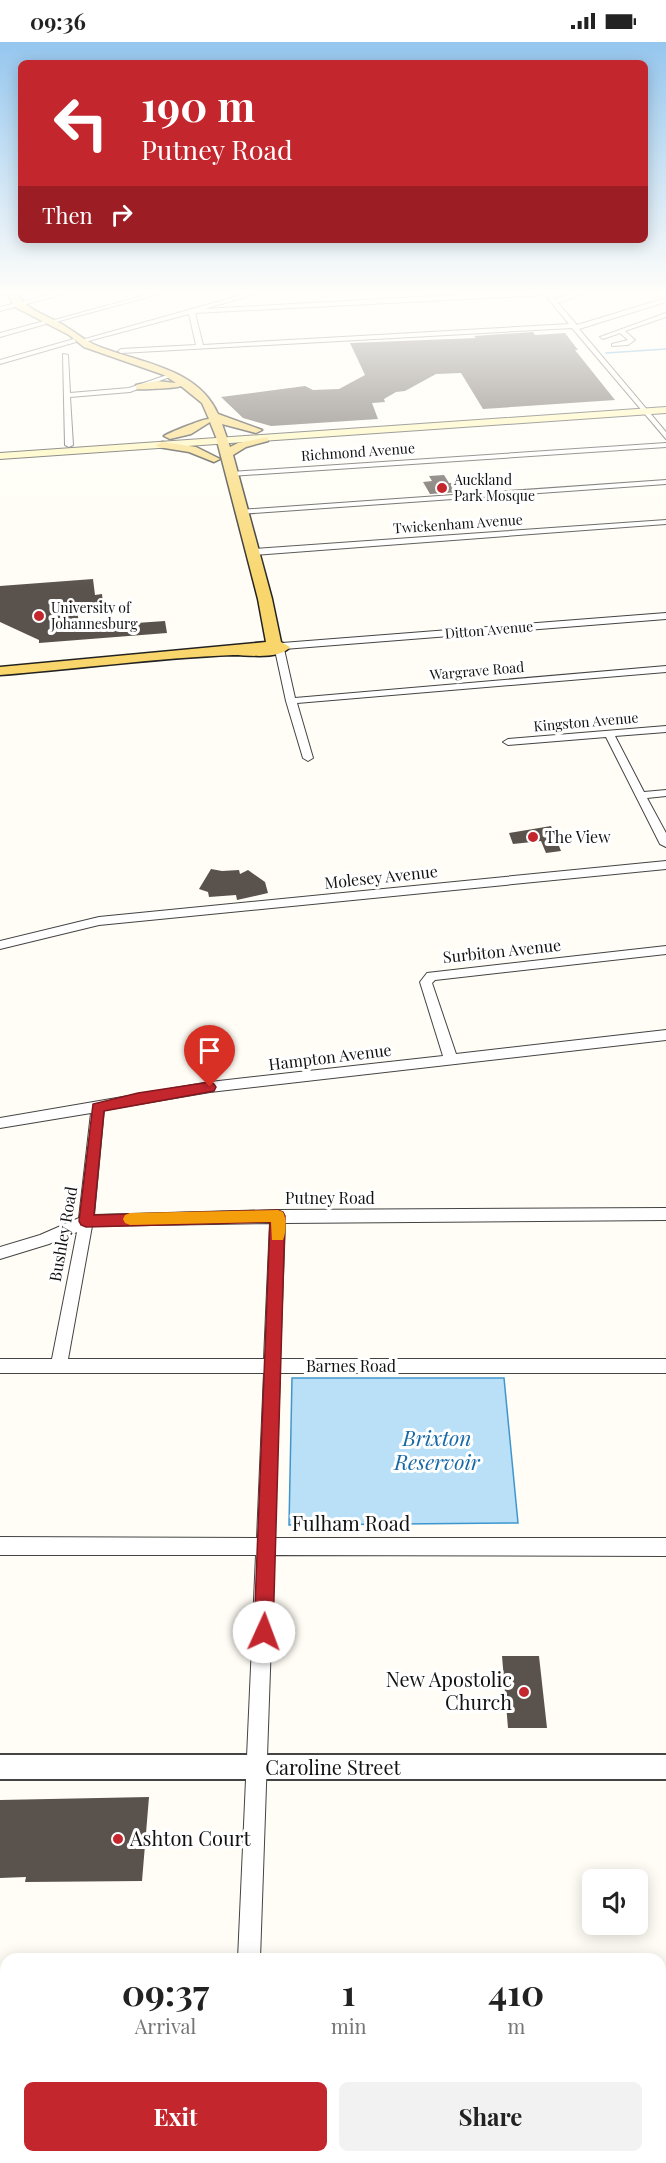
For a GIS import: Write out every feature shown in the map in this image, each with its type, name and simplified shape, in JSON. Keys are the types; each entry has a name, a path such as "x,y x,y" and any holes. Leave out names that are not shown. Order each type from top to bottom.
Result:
{"main road":[{"path":"183,389 222,436 219,461"},
{"path":"190,389 207,402 210,419 209,437 219,461 231,474 278,649"},
{"path":"0,456 222,436 642,409 666,405"},
{"path":"642,409 666,410"},
{"path":"166,441 210,419 260,434"},
{"path":"219,461 260,434"},
{"path":"0,449 166,441 219,461"},
{"path":"221,484 242,519"},
{"name":"Ditton Avenue","path":"0,671 278,649"}],"street":[{"path":"68,389 69,445"},
{"path":"68,393 115,389"},
{"path":"68,393 118,392 131,389"},
{"path":"625,389 666,437"},
{"name":"Richmond Avenue","path":"231,474 666,445"},
{"path":"242,519 666,482"},
{"name":"Twickenham Avenue","path":"253,552 666,522"},
{"name":"Ditton Avenue","path":"278,649 666,616"},
{"path":"278,649 308,758"},
{"name":"Wargrave Road","path":"291,701 666,669"},
{"name":"Kingston Avenue","path":"508,742 666,729"},
{"path":"609,734 666,844"},
{"path":"642,795 666,793"},
{"name":"Molesey Avenue","path":"0,945 99,921 666,865"},
{"name":"Surbiton Avenue","path":"450,1059 426,982 431,976 666,950"},
{"name":"Hampton Avenue","path":"0,1123 210,1087 666,1035"},
{"name":"Bushley Road","path":"59,1366 86,1221 98,1107"},
{"name":"Putney Road","path":"0,1252 35,1243 86,1221 278,1216 666,1214"},
{"path":"249,1953 267,1547 278,1216"},
{"name":"Barnes Road","path":"0,1366 666,1366"},
{"name":"Fulham Road","path":"0,1546 666,1547"},
{"name":"Caroline Street","path":"0,1767 666,1767"}],"water":[{"name":"Brixton Reservoir","path":"292,1378 504,1378 518,1523 289,1525"}],"building":[{"path":"282,389 409,389 396,392 384,399 385,402 372,403 378,419 271,426 243,418 221,397"},
{"path":"471,389 606,389 615,400 483,409"},
{"name":"Auckland Park Mosque","path":"444,475 449,483 453,483 460,492 430,494 423,482 432,481 429,476"},
{"name":"University of Johannesburg","path":"93,579 95,595 102,594 103,604 77,606 79,627 165,621 167,633 39,643 39,640 0,622 0,586"},
{"name":"The View","path":"551,826 561,851 546,853 541,841 513,844 509,833"},
{"path":"211,869 239,870 240,874 248,870 265,882 268,893 237,900 236,895 209,897 208,892 199,889"},
{"name":"New Apostolic Church","path":"502,1656 539,1656 547,1728 508,1728"},
{"path":"149,1797 142,1881 25,1882 26,1877 0,1878 0,1800"}],"slow traffic":[{"path":"130,1219 278,1216 277,1236"}],"place":[{"name":"Auckland Park Mosque","path":"442,488"},
{"name":"University of Johannesburg","path":"39,616"},
{"name":"The View","path":"533,837"},
{"name":"New Apostolic Church","path":"524,1692"},
{"name":"Ashton Court","path":"118,1839"}],"route":[{"path":"210,1087 158,1094 98,1107 86,1221 278,1216 264,1632"}]}
